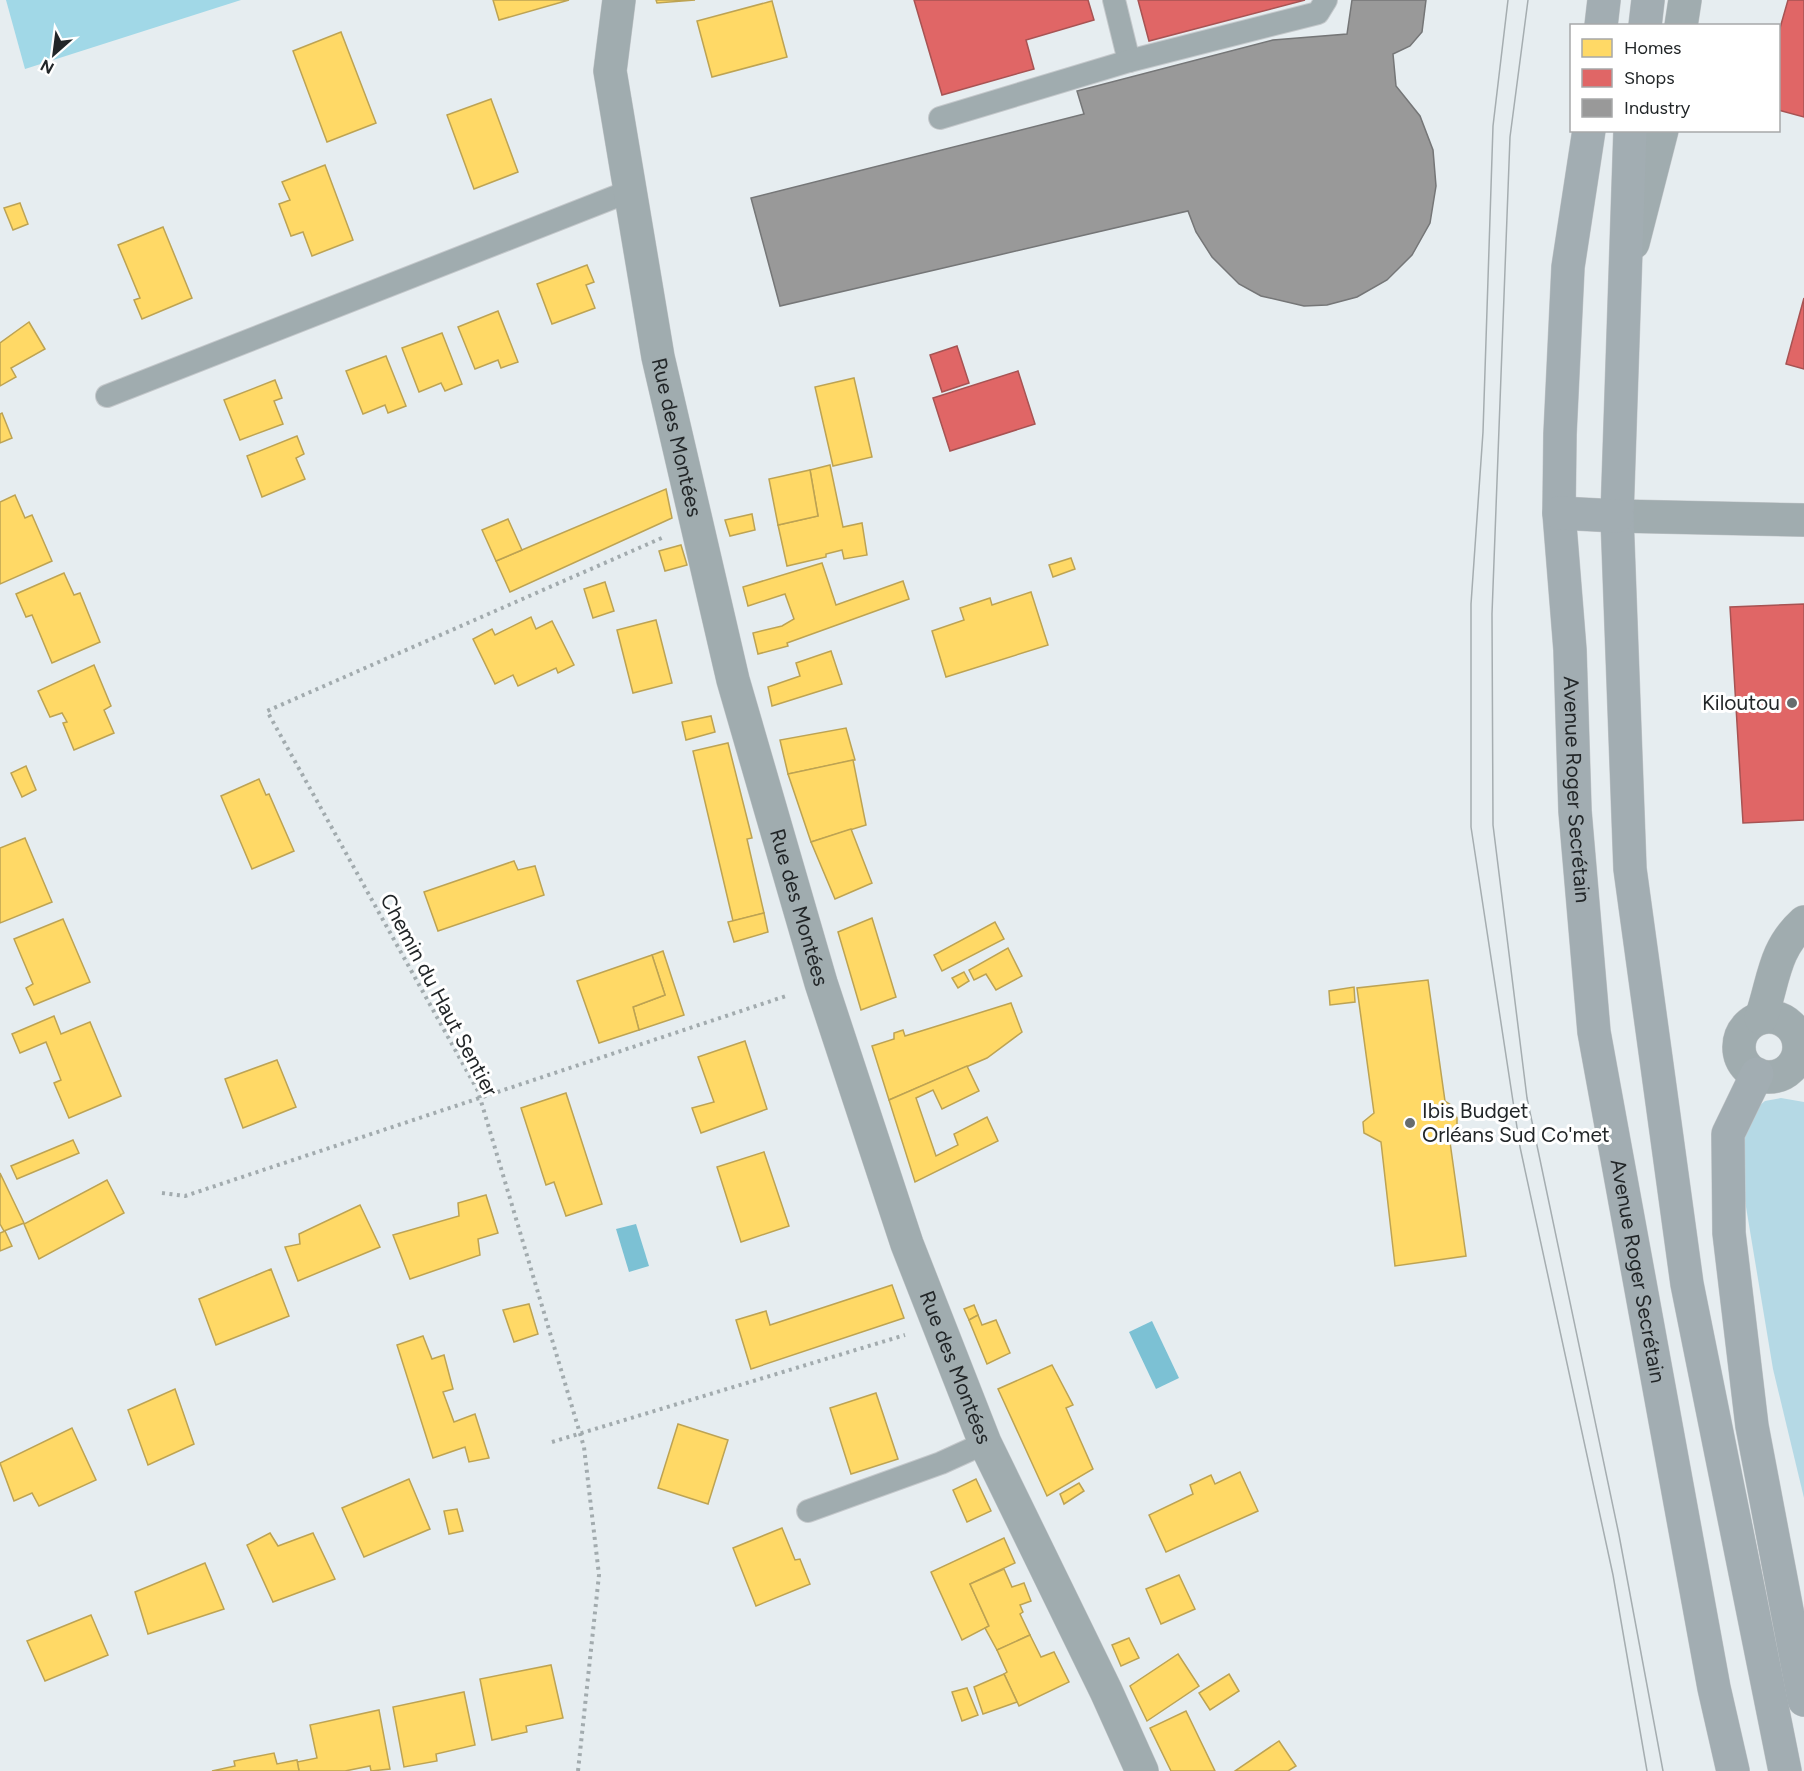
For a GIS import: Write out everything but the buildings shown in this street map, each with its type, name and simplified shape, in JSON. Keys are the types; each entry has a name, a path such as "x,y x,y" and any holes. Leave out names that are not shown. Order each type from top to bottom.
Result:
{"main road":[{"path":"1601,24 1604,0"},
{"path":"1645,24 1648,0"},
{"name":"Avenue Roger Secrétain","path":"1589,132 1568,267 1560,434 1559,513 1570,650 1575,811 1594,1032 1714,1688 1733,1771"},
{"path":"1630,132 1617,516 1618,613 1633,892 1687,1284 1785,1771"},
{"path":"1559,513 1617,516"},
{"path":"1757,1074 1728,1134 1729,1233 1752,1426 1804,1700"}],"street":[{"name":"Rue des Montées","path":"619,0 610,71 658,357 733,680 821,983 907,1244 935,1321 985,1443 1106,1691 1142,1771"},
{"path":"1681,24 1685,0"},
{"path":"1625,271 1661,132"},
{"path":"1617,516 1804,520"},
{"path":"1761,1018 1774,966 1790,935 1804,922"},
{"path":"1761,1018 1778,1018 1793,1029 1797,1036 1801,1058 1786,1071 1767,1077 1757,1074 1743,1062 1739,1044 1746,1028 1761,1018"}],"lane":[{"path":"1114,0 1129,61"},
{"path":"940,118 1129,61 1318,13 1326,0"},
{"path":"107,396 630,191"},
{"path":"808,1511 941,1463 985,1443"}],"path":[{"name":"Chemin du Haut Sentier","path":"578,1771 599,1575 584,1447 480,1098 267,711 676,532 698,528"},
{"path":"162,1193 185,1196 821,983"},
{"path":"552,1442 909,1334 935,1321"}],"shaded area":[{"path":"6,0 241,0 25,69"},
{"path":"1781,1098 1804,1102 1804,1498 1773,1369 1740,1171 1742,1127 1749,1114 1765,1101"},
{"path":"636,1224 649,1266 629,1272 616,1229"},
{"path":"1152,1321 1179,1378 1156,1389 1129,1332"}],"tram line":[{"path":"1508,0 1493,126 1483,432 1471,604 1471,827 1520,1147 1613,1575 1647,1771"},
{"path":"1528,0 1510,137 1492,614 1493,825 1527,1098 1619,1535 1663,1771"}],"place":[{"name":"Kiloutou","path":"1792,703"},
{"name":"Ibis Budget Orléans Sud Co'met","path":"1410,1123"}]}
